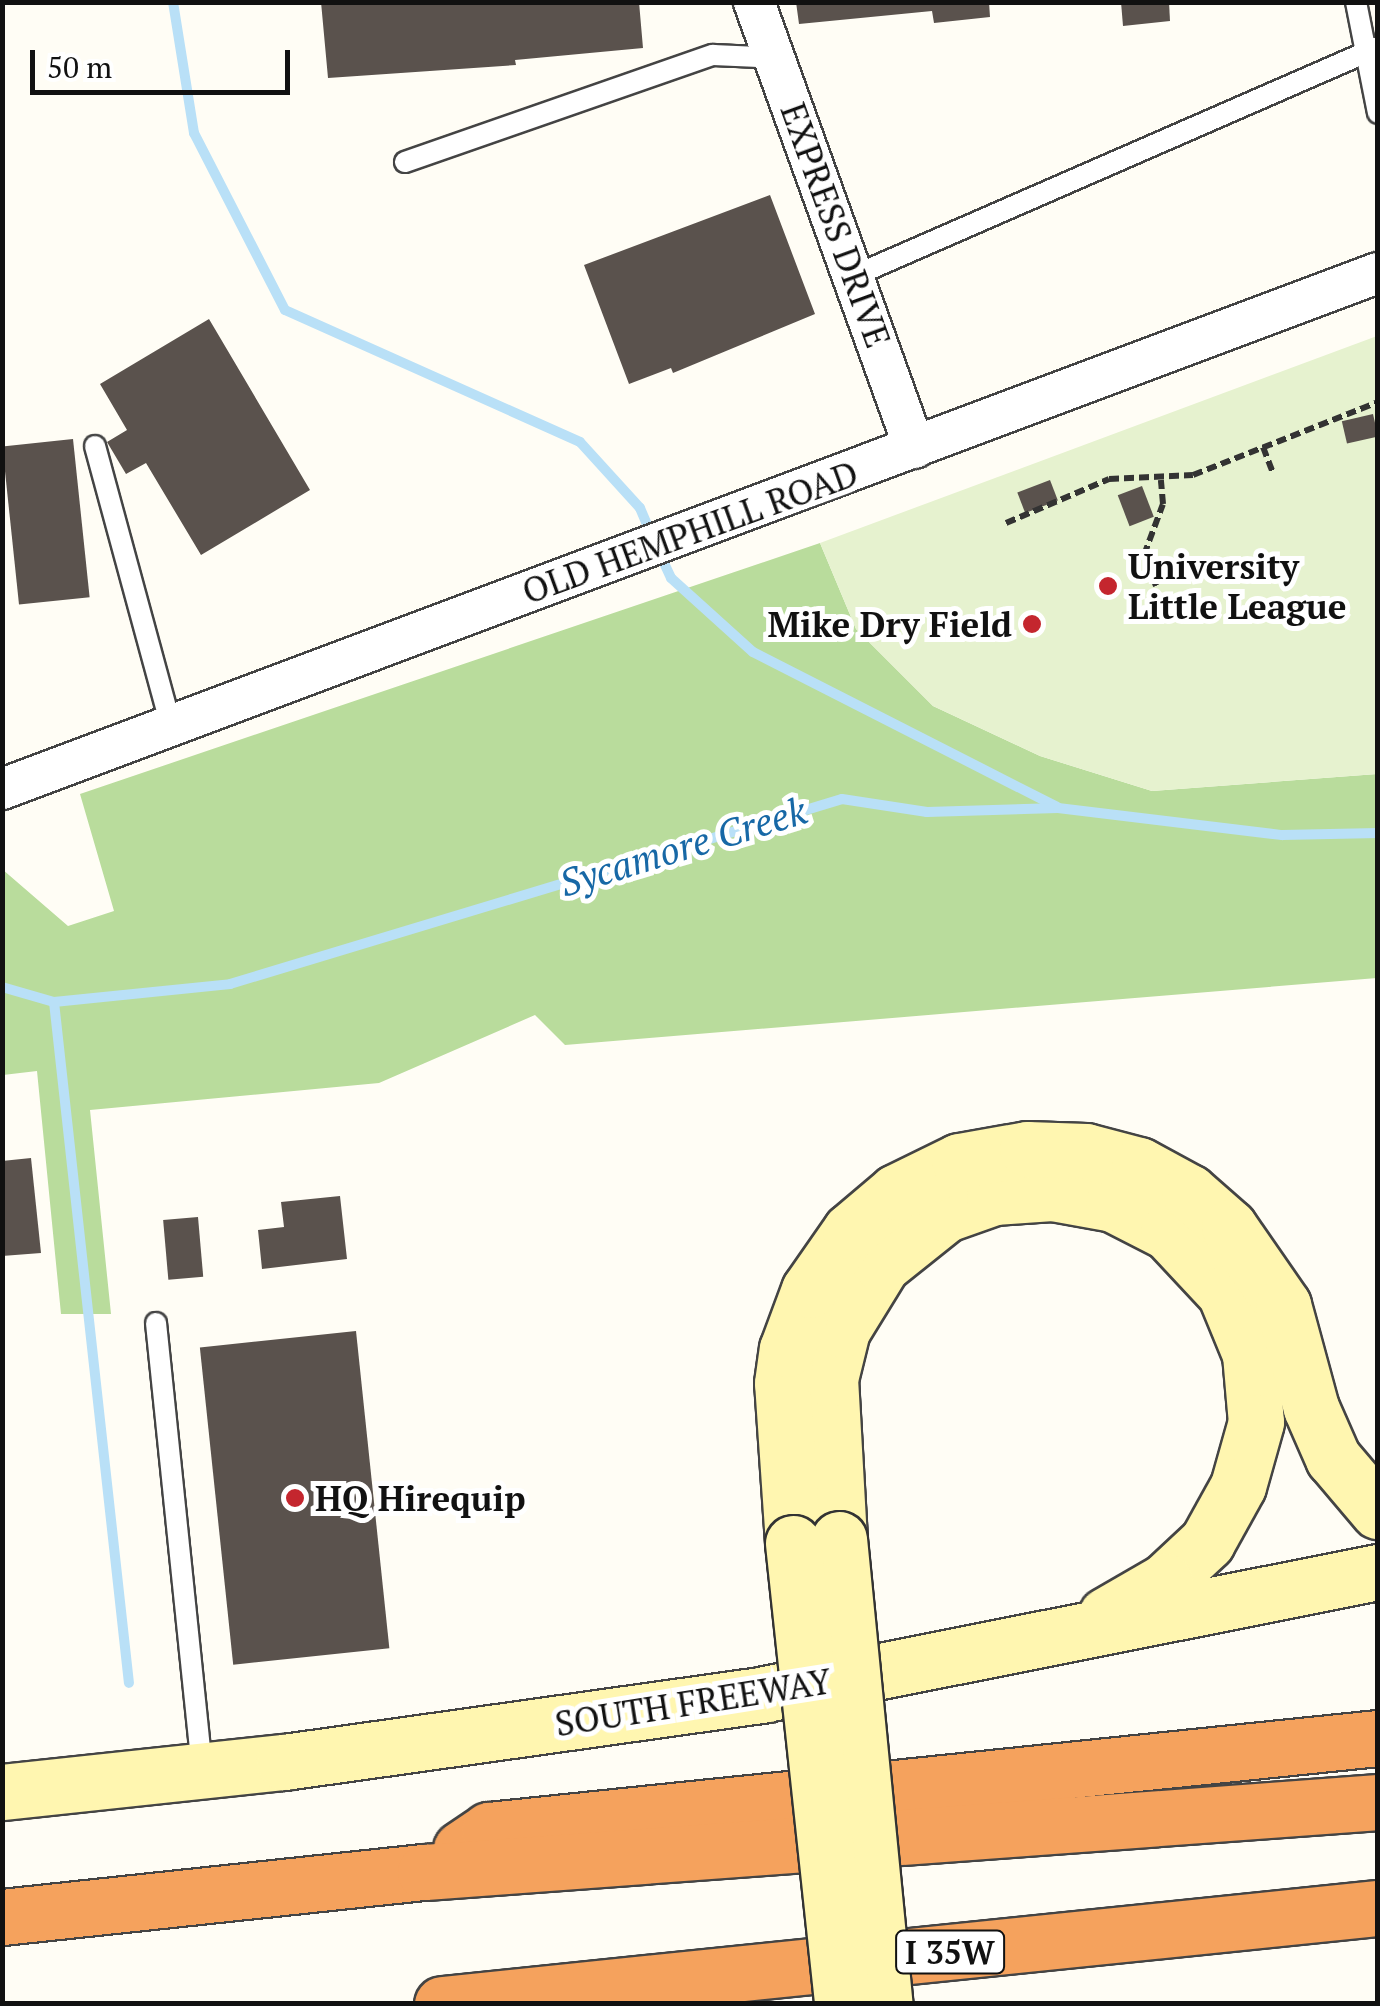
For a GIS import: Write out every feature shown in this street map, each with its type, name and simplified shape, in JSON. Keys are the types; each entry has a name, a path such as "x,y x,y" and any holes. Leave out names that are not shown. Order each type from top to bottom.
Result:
{"highway":[{"path":"424,1872 489,1830 1378,1738"},
{"path":"2,1917 424,1872 1378,1802"},
{"name":"I 35W","path":"442,2004 537,2000 1378,1908"}],"main road":[{"path":"885,2004 816,1541 782,1383 786,1349 809,1290 850,1232 896,1192 958,1162 1027,1149 1086,1151 1139,1165 1178,1185 1229,1227 1283,1305 1311,1408 1333,1458 1378,1511"},
{"path":"842,2004 816,1541 830,1379 842,1330 882,1265 946,1214 994,1197 1080,1196 1141,1216 1190,1250 1225,1293 1250,1354 1256,1422 1238,1486 1207,1542 1165,1581 1065,1638"},
{"name":"SOUTH FREEWAY","path":"2,1792 202,1771 764,1694 1065,1638 1378,1572"}],"street":[{"name":"EXPRESS DRIVE","path":"754,2 856,275 915,448"},
{"name":"OLD HEMPHILL ROAD","path":"2,789 1378,273"}],"lane":[{"path":"1356,2 1370,48 1378,113"},
{"path":"856,275 1370,48"},
{"path":"406,162 713,55 759,58 779,67"},
{"path":"95,446 170,725"},
{"path":"156,1323 202,1771"}],"path":[{"path":"1006,523 1108,479 1161,480 1193,475 1378,402"},
{"path":"1263,448 1272,473"},
{"path":"1156,586 1144,555 1163,504 1161,480"}],"green space":[{"name":"University Little League","path":"1377,336 1377,774 1152,791 1040,756 933,706 856,629 820,543"},
{"path":"820,543 856,629 933,706 1040,756 1152,791 1377,774 1377,978 565,1045 535,1015 379,1083 90,1110 111,1314 61,1314 37,1071 3,1075 2,869 68,926 114,911 80,794"}],"building":[{"path":"321,2 639,2 643,48 515,60 516,65 328,78"},
{"path":"796,2 989,2 990,17 934,23 932,11 799,24"},
{"path":"1121,2 1169,2 1170,21 1123,26"},
{"path":"770,195 815,314 673,373 671,368 629,384 584,265"},
{"path":"209,319 310,490 201,555 146,463 126,474 107,442 127,430 100,384"},
{"path":"1373,414 1378,436 1347,444 1342,421"},
{"path":"73,439 90,597 19,605 2,446"},
{"path":"1050,480 1058,501 1025,513 1017,493"},
{"path":"1142,486 1154,517 1130,526 1118,495"},
{"path":"31,1158 41,1253 2,1256 2,1161"},
{"path":"340,1196 347,1259 262,1269 258,1230 284,1227 281,1202"},
{"path":"198,1217 203,1277 168,1280 163,1220"},
{"name":"HQ Hirequip","path":"356,1331 389,1648 233,1665 200,1347"}],"waterway":[{"path":"173,2 194,133 285,310 580,442 640,508 651,534"},
{"path":"658,550 671,578 753,652 1057,807"},
{"name":"Sycamore Creek","path":"2,987 54,1002 230,984 842,799 927,812 1058,808 1282,835 1378,833"},
{"path":"54,1002 129,1683"}],"place":[{"name":"University Little League","path":"1108,586"},
{"name":"Mike Dry Field","path":"1032,624"},
{"name":"HQ Hirequip","path":"295,1498"}]}
